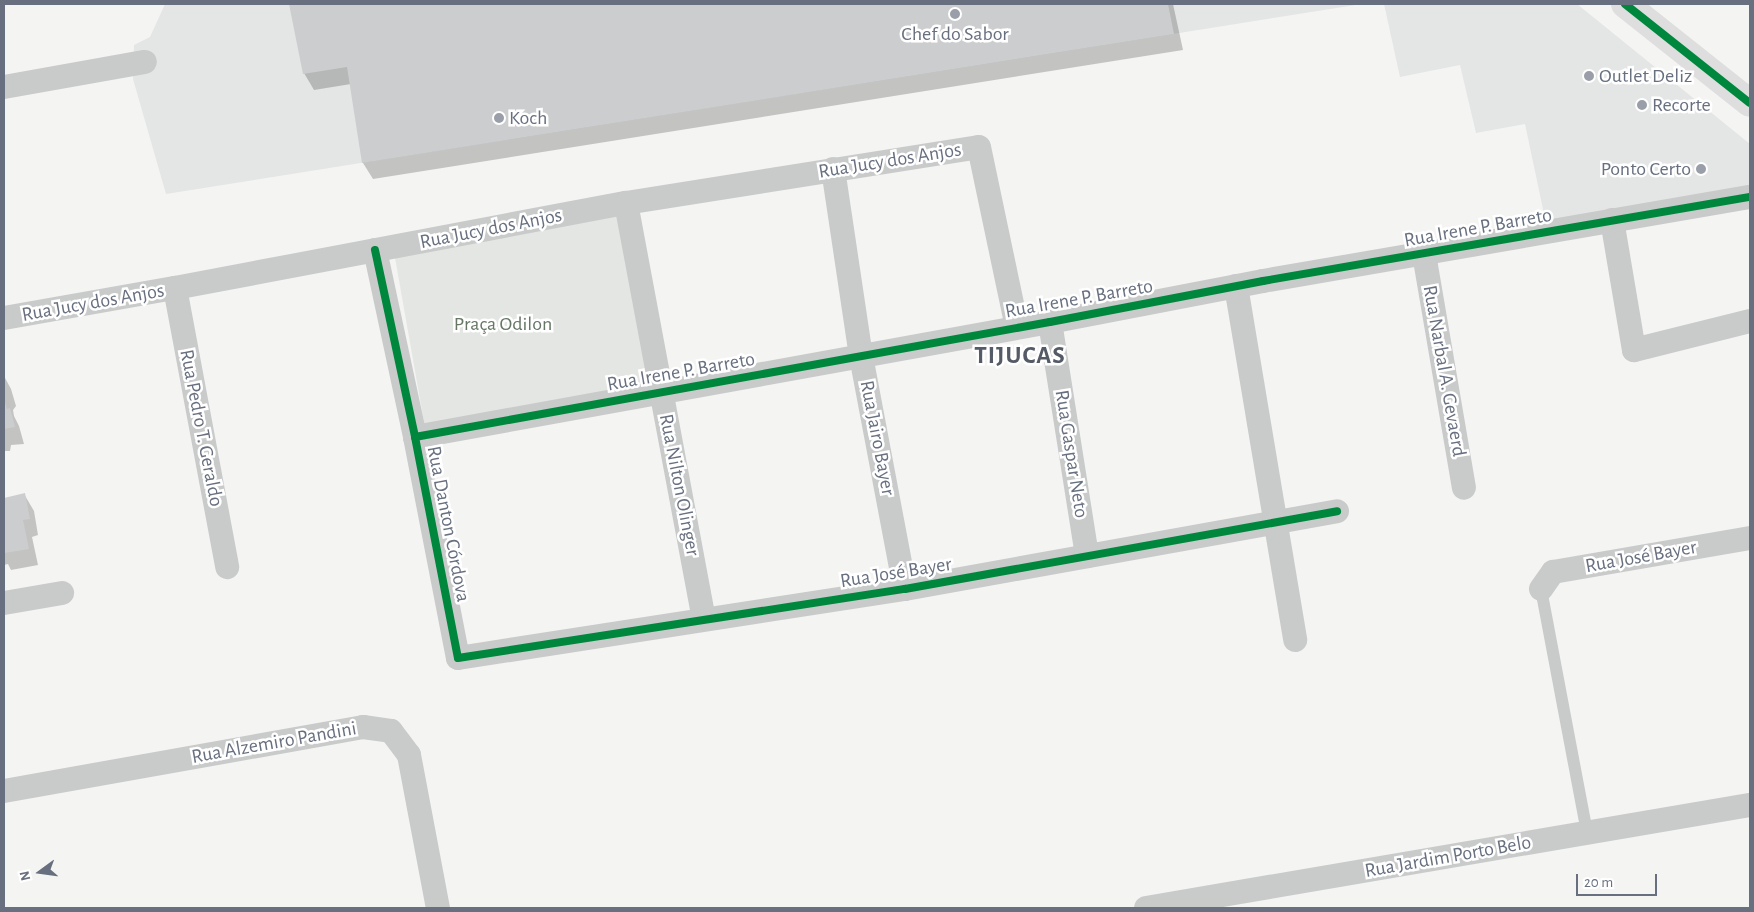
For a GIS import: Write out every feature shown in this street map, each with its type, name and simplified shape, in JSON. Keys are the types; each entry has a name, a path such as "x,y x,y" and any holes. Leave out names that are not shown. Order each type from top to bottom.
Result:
{"main road":[{"path":"1625,4 1750,103"}],"street":[{"path":"4,87 145,62"},
{"name":"Rua Jucy dos Anjos","path":"4,318 626,204 833,169 979,147 1017,327"},
{"name":"Rua Jairo Bayer","path":"833,169 861,356 905,589"},
{"name":"Rua Irene P. Barreto","path":"415,437 1050,322 1236,286 1750,197"},
{"name":"Rua Nilton Olinger","path":"626,204 704,620"},
{"path":"1612,220 1634,350 1750,321"},
{"name":"Rua Danton Córdova","path":"375,250 415,437 458,658"},
{"name":"Rua Narbal A. Gevaerd","path":"1424,254 1464,488"},
{"path":"1236,286 1295,640"},
{"name":"Rua Pedro T. Geraldo","path":"175,288 227,567"},
{"name":"Rua Gaspar Neto","path":"1050,322 1087,556"},
{"name":"Rua José Bayer","path":"458,658 905,589 1337,511"},
{"name":"Rua José Bayer","path":"1541,589 1553,572 1750,538"},
{"path":"4,603 62,593"},
{"name":"Rua Alzemiro Pandini","path":"4,791 363,727 392,731 410,755 438,908"},
{"name":"Rua Jardim Porto Belo","path":"1146,908 1750,805"}],"lane":[{"path":"1541,589 1587,833"}],"shaded area":[{"name":"Koch","path":"165,4 1362,4 166,194 133,79 134,45 150,37"},
{"path":"1384,4 1577,4 1750,144 1750,196 1547,228 1525,124 1476,133 1460,65 1400,77"}],"green space":[{"name":"Praça Odilon","path":"619,209 650,384 424,424 393,249"}],"building":[{"name":"Koch","path":"289,4 1168,4 1174,34 362,163 347,67 303,74"},
{"path":"4,398 7,409 10,408 15,427 4,429"},
{"path":"25,493 30,519 23,520 29,549 4,553 4,498"}],"cycle path":[{"path":"1625,4 1750,103"},
{"path":"415,437 1050,322 1263,281 1750,197"},
{"path":"375,250 415,437 458,658 905,589 1337,511"}],"place":[{"name":"Chef do Sabor","path":"955,14"},
{"name":"Outlet Deliz","path":"1589,76"},
{"name":"Recorte","path":"1642,105"},
{"name":"Koch","path":"499,118"},
{"name":"Ponto Certo","path":"1701,169"}],"district":[{"name":"TIJUCAS","path":"1020,356"}]}
